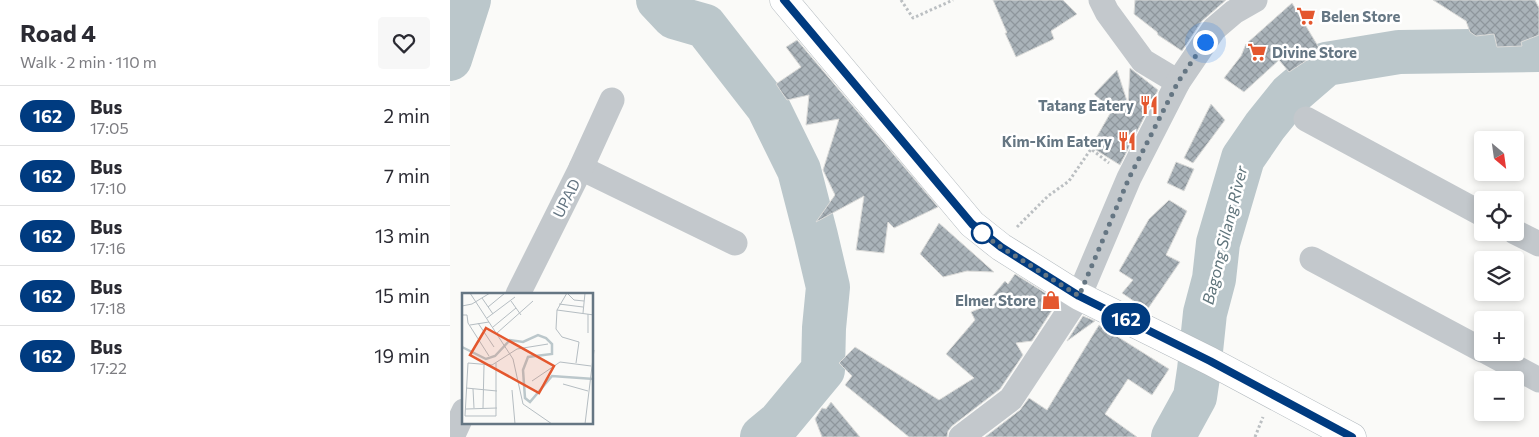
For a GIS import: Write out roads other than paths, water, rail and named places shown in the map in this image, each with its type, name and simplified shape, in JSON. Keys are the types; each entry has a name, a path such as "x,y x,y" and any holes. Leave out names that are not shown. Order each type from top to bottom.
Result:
{"main road":[{"path":"784,0 972,224 1001,247 1079,296 1150,330 1352,437"}],"street":[{"path":"1101,0 1107,12 1143,61 1178,82"},
{"path":"961,437 1012,399 1079,296 1129,178 1178,82 1214,29 1234,12 1255,0"},
{"name":"UPAD","path":"518,293 581,168 612,100"},
{"path":"1306,120 1474,210"},
{"path":"581,168 734,243"},
{"path":"1524,236 1539,244"},
{"path":"1312,259 1474,346"},
{"path":"1504,361 1539,380"},
{"path":"452,437 462,415"}],"waterway":[{"name":"Bagong Silang River","path":"450,59 469,0"},
{"name":"Bagong Silang River","path":"658,0 674,17 705,26 768,107 799,170 816,236 828,287 824,328 823,370 779,423 762,437"},
{"name":"Bagong Silang River","path":"1173,437 1195,397 1205,313 1214,279 1218,243 1243,158 1265,126 1290,95 1326,64 1399,52 1539,50"}],"place":[{"name":"Belen Store","path":"1306,16"},
{"name":"Divine Store","path":"1257,52"},
{"name":"Tatang Eatery","path":"1149,105"},
{"name":"Kim-Kim Eatery","path":"1127,141"},
{"name":"Elmer Store","path":"1051,300"}]}
